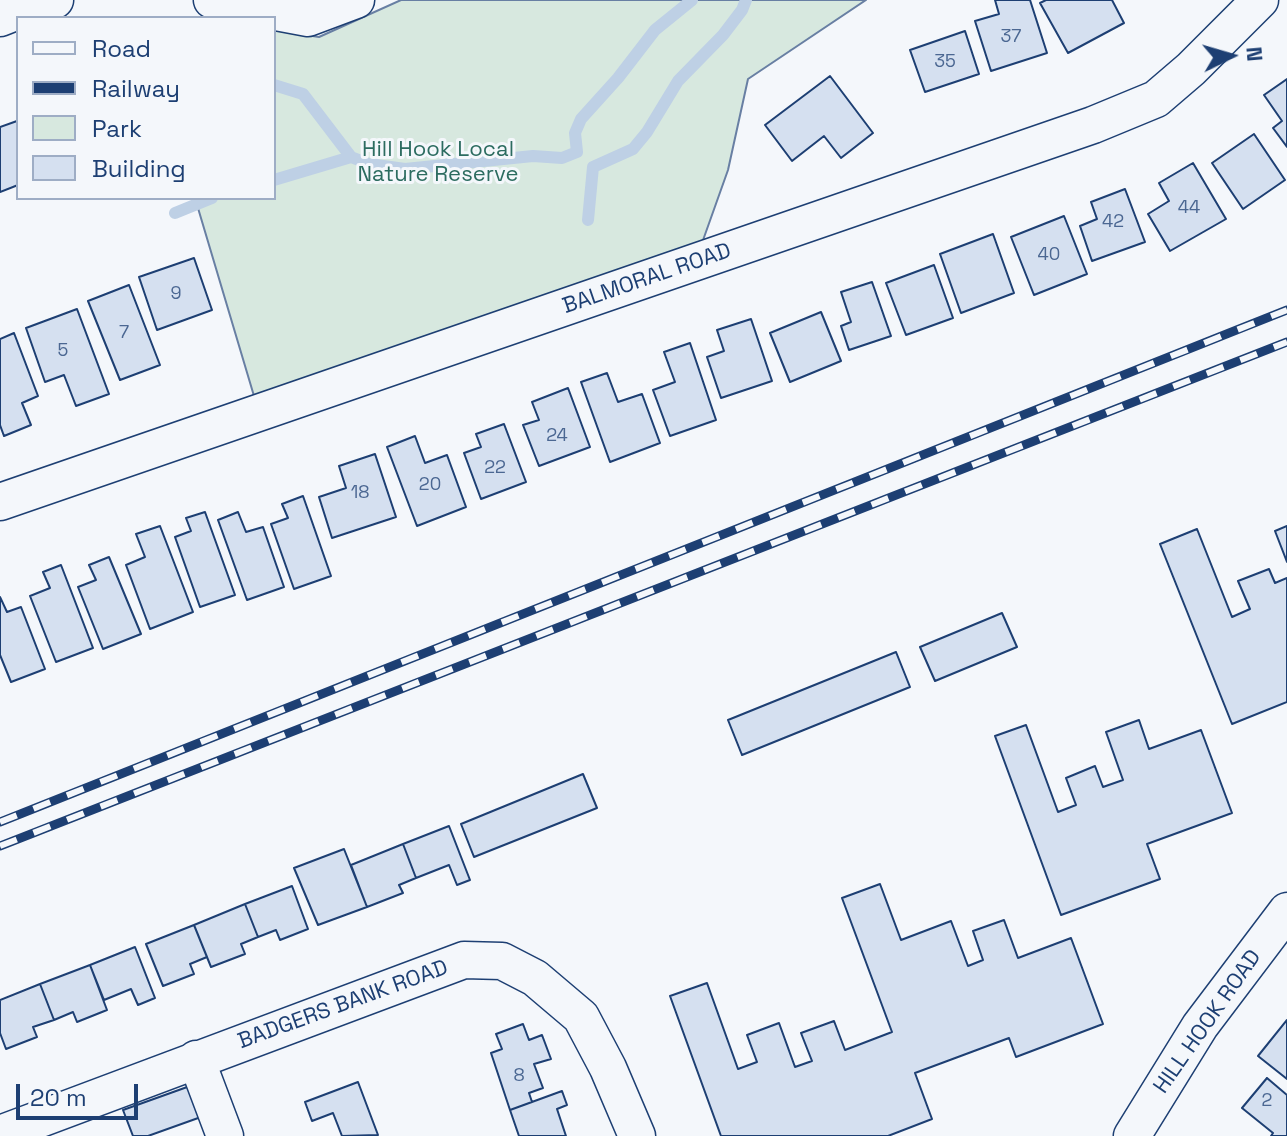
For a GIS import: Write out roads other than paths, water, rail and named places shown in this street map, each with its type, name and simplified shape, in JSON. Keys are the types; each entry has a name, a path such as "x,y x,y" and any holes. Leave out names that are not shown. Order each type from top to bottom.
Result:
{"street":[{"path":"0,18 38,3 55,0"},
{"path":"212,0 308,18 356,0"},
{"name":"BALMORAL ROAD","path":"0,502 1093,125 1156,99 1191,69 1260,0"},
{"name":"HILL HOOK ROAD","path":"1132,1136 1200,1026 1287,911"},
{"name":"BADGERS BANK ROAD","path":"0,1134 464,960 502,961 535,978 581,1017 608,1068 637,1136"},
{"path":"196,1059 225,1136"}],"waterway":[{"path":"276,86 303,94 351,157 369,164 405,169 533,156 562,158 577,152 575,133 581,119 655,30 692,0"},
{"path":"588,220 593,167 633,149 678,81 723,35 746,0"},
{"path":"276,179 351,157"},
{"path":"175,213 207,200"}],"railway":[{"path":"0,822 1287,310"},
{"path":"0,846 1287,342"}],"park label":[{"name":"Hill Hook Local Nature Reserve","path":"438,162"}]}
